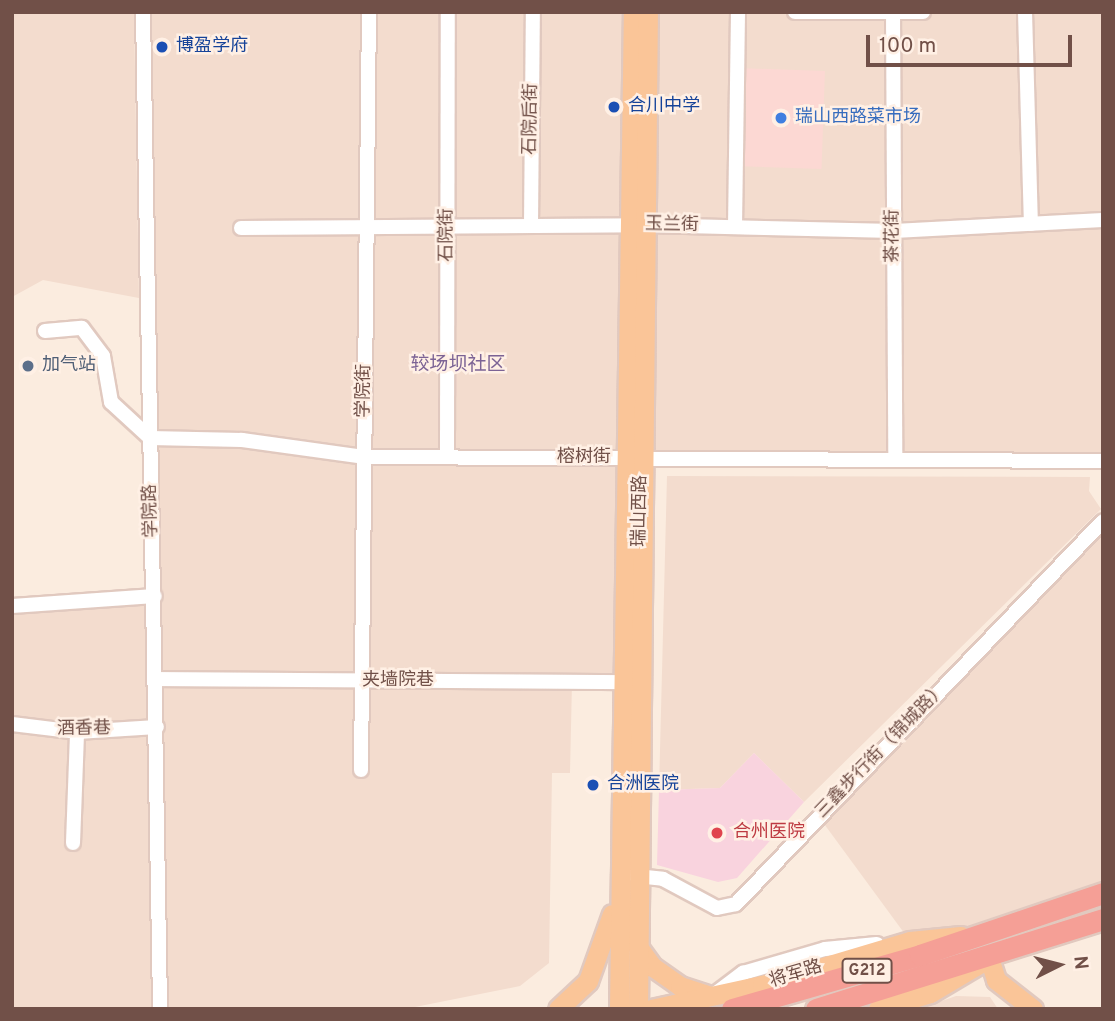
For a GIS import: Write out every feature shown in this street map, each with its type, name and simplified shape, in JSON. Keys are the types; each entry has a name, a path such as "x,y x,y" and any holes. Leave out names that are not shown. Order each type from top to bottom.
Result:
{"highway":[{"name":"G212","path":"741,1007 983,934 1103,893"},
{"name":"G212","path":"816,1009 989,958 1103,919"}],"main road":[{"name":"瑞山西路","path":"620,1009 628,879 634,458 637,225 633,12"},
{"name":"瑞山西路","path":"637,225 648,12"},
{"name":"瑞山西路","path":"628,879 636,944 638,1009"},
{"path":"558,1009 588,981 603,951 628,879"},
{"name":"将军路","path":"651,1009 712,996 910,941 983,934"},
{"path":"636,944 653,967 680,986 712,996"},
{"path":"878,1009 930,993 989,958 996,980 1033,1009"}],"street":[{"name":"学院路","path":"143,12 157,679 160,1009"},
{"name":"学院街","path":"361,770 369,12"},
{"name":"石院街","path":"447,457 448,12"},
{"name":"石院后街","path":"531,226 533,12"},
{"path":"735,227 738,12"},
{"path":"795,12 923,12"},
{"path":"1025,12 1031,224"},
{"name":"茶花街","path":"893,14 895,460"},
{"name":"玉兰街","path":"241,228 637,225 894,231 1103,220"},
{"path":"46,331 82,328 103,356 111,401 150,438"},
{"name":"榕树街","path":"150,438 242,440 364,457 1103,461"},
{"name":"三鑫步行街（锦城路）","path":"628,879 663,879 717,908 736,904 1103,521"},
{"path":"12,606 155,596"},
{"name":"夹墙院巷","path":"157,679 631,682"},
{"name":"酒香巷","path":"12,724 77,732 157,727"},
{"path":"73,843 77,732"}],"shaded area":[{"path":"12,12 134,12 139,298 43,280 12,297"},
{"path":"143,12 633,12 622,682 572,682 570,773 552,773 549,963 520,986 405,1009 12,1009 12,606 154,596"},
{"path":"648,12 1103,12 1103,458 648,458"},
{"name":"瑞山西路菜市场","path":"738,68 825,71 822,169 735,166"},
{"path":"667,476 1090,477 1089,491 1101,509 804,802 754,753 720,788 659,790"},
{"path":"1103,521 1103,893 983,934 910,941 819,817"},
{"name":"合州医院","path":"754,753 804,802 737,878 718,882 657,865 659,790 720,788"},
{"path":"956,996 990,997 998,1009 919,1009"}],"place":[{"name":"博盈学府","path":"162,47"},
{"name":"合川中学","path":"614,107"},
{"name":"瑞山西路菜市场","path":"781,118"},
{"name":"加气站","path":"28,366"},
{"name":"合洲医院","path":"593,785"},
{"name":"合州医院","path":"717,833"}],"district":[{"name":"较场坝社区","path":"458,366"}]}
